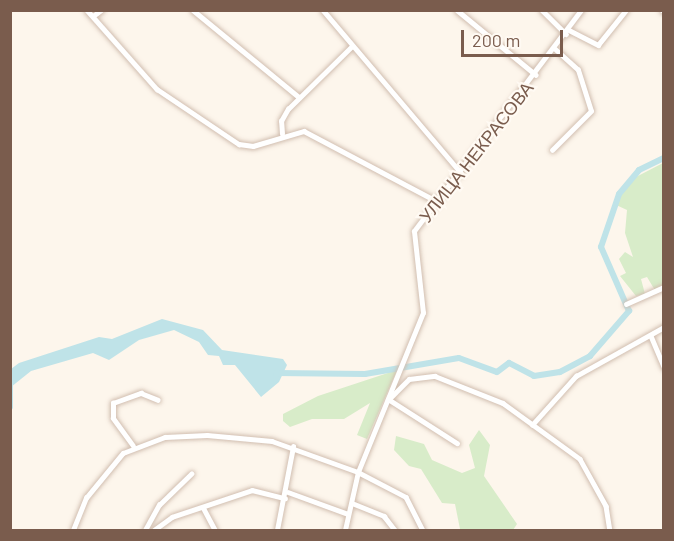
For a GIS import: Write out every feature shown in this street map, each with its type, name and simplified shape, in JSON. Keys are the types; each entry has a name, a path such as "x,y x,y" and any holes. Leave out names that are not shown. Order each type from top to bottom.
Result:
{"street":[{"path":"87,10 141,74 196,118 244,146 282,134 308,133 438,202"},
{"path":"93,16 101,10"},
{"path":"193,10 299,97"},
{"path":"323,10 461,173"},
{"path":"457,10 536,75"},
{"path":"542,10 568,32 598,45 626,10"},
{"name":"УЛИЦА НЕКРАСОВА","path":"345,531 358,472 388,399 414,346 423,313 412,238 568,32 581,10"},
{"path":"282,134 282,118 299,97 352,46"},
{"path":"552,150 591,111 578,70 555,49"},
{"path":"626,304 663,287"},
{"path":"532,425 576,376 610,355 651,336 663,327"},
{"path":"651,336 663,367"},
{"path":"457,443 388,399 414,377 447,377 487,394 585,466 606,506 610,531"},
{"path":"133,446 113,418 113,403 141,393 158,400"},
{"path":"73,531 104,472 133,446 165,437 207,435 293,447 358,472 406,497 423,531"},
{"path":"277,531 288,492 293,447"},
{"path":"145,531 153,517 191,474"},
{"path":"154,531 162,524 252,490 285,498"},
{"path":"288,492 348,514"},
{"path":"352,502 384,516 395,531"},
{"path":"204,509 213,530"},
{"path":"153,517 162,524"}],"green space":[{"path":"663,163 664,291 656,292 647,277 641,279 645,294 636,296 620,276 626,273 619,259 625,252 633,257 625,233 627,210 614,204 634,178"},
{"path":"397,370 367,439 357,435 370,403 344,419 312,419 290,427 283,421 283,414 318,396"},
{"path":"479,430 490,445 484,476 517,524 513,530 460,529 455,504 442,503 421,469 409,466 394,450 396,436 424,444 432,460 462,473 475,468 469,445"}],"water":[{"path":"162,319 203,330 222,350 283,359 287,365 279,382 261,397 235,365 223,365 219,356 208,355 199,342 174,330 139,340 109,360 93,353 31,371 11,387 11,369 19,363 99,337 112,339"}],"waterway":[{"path":"276,373 365,374 459,358 497,372 509,363 534,376 560,372 590,356 629,311 601,247 619,194 639,170 664,158"},
{"path":"10,384 10,407"}]}
